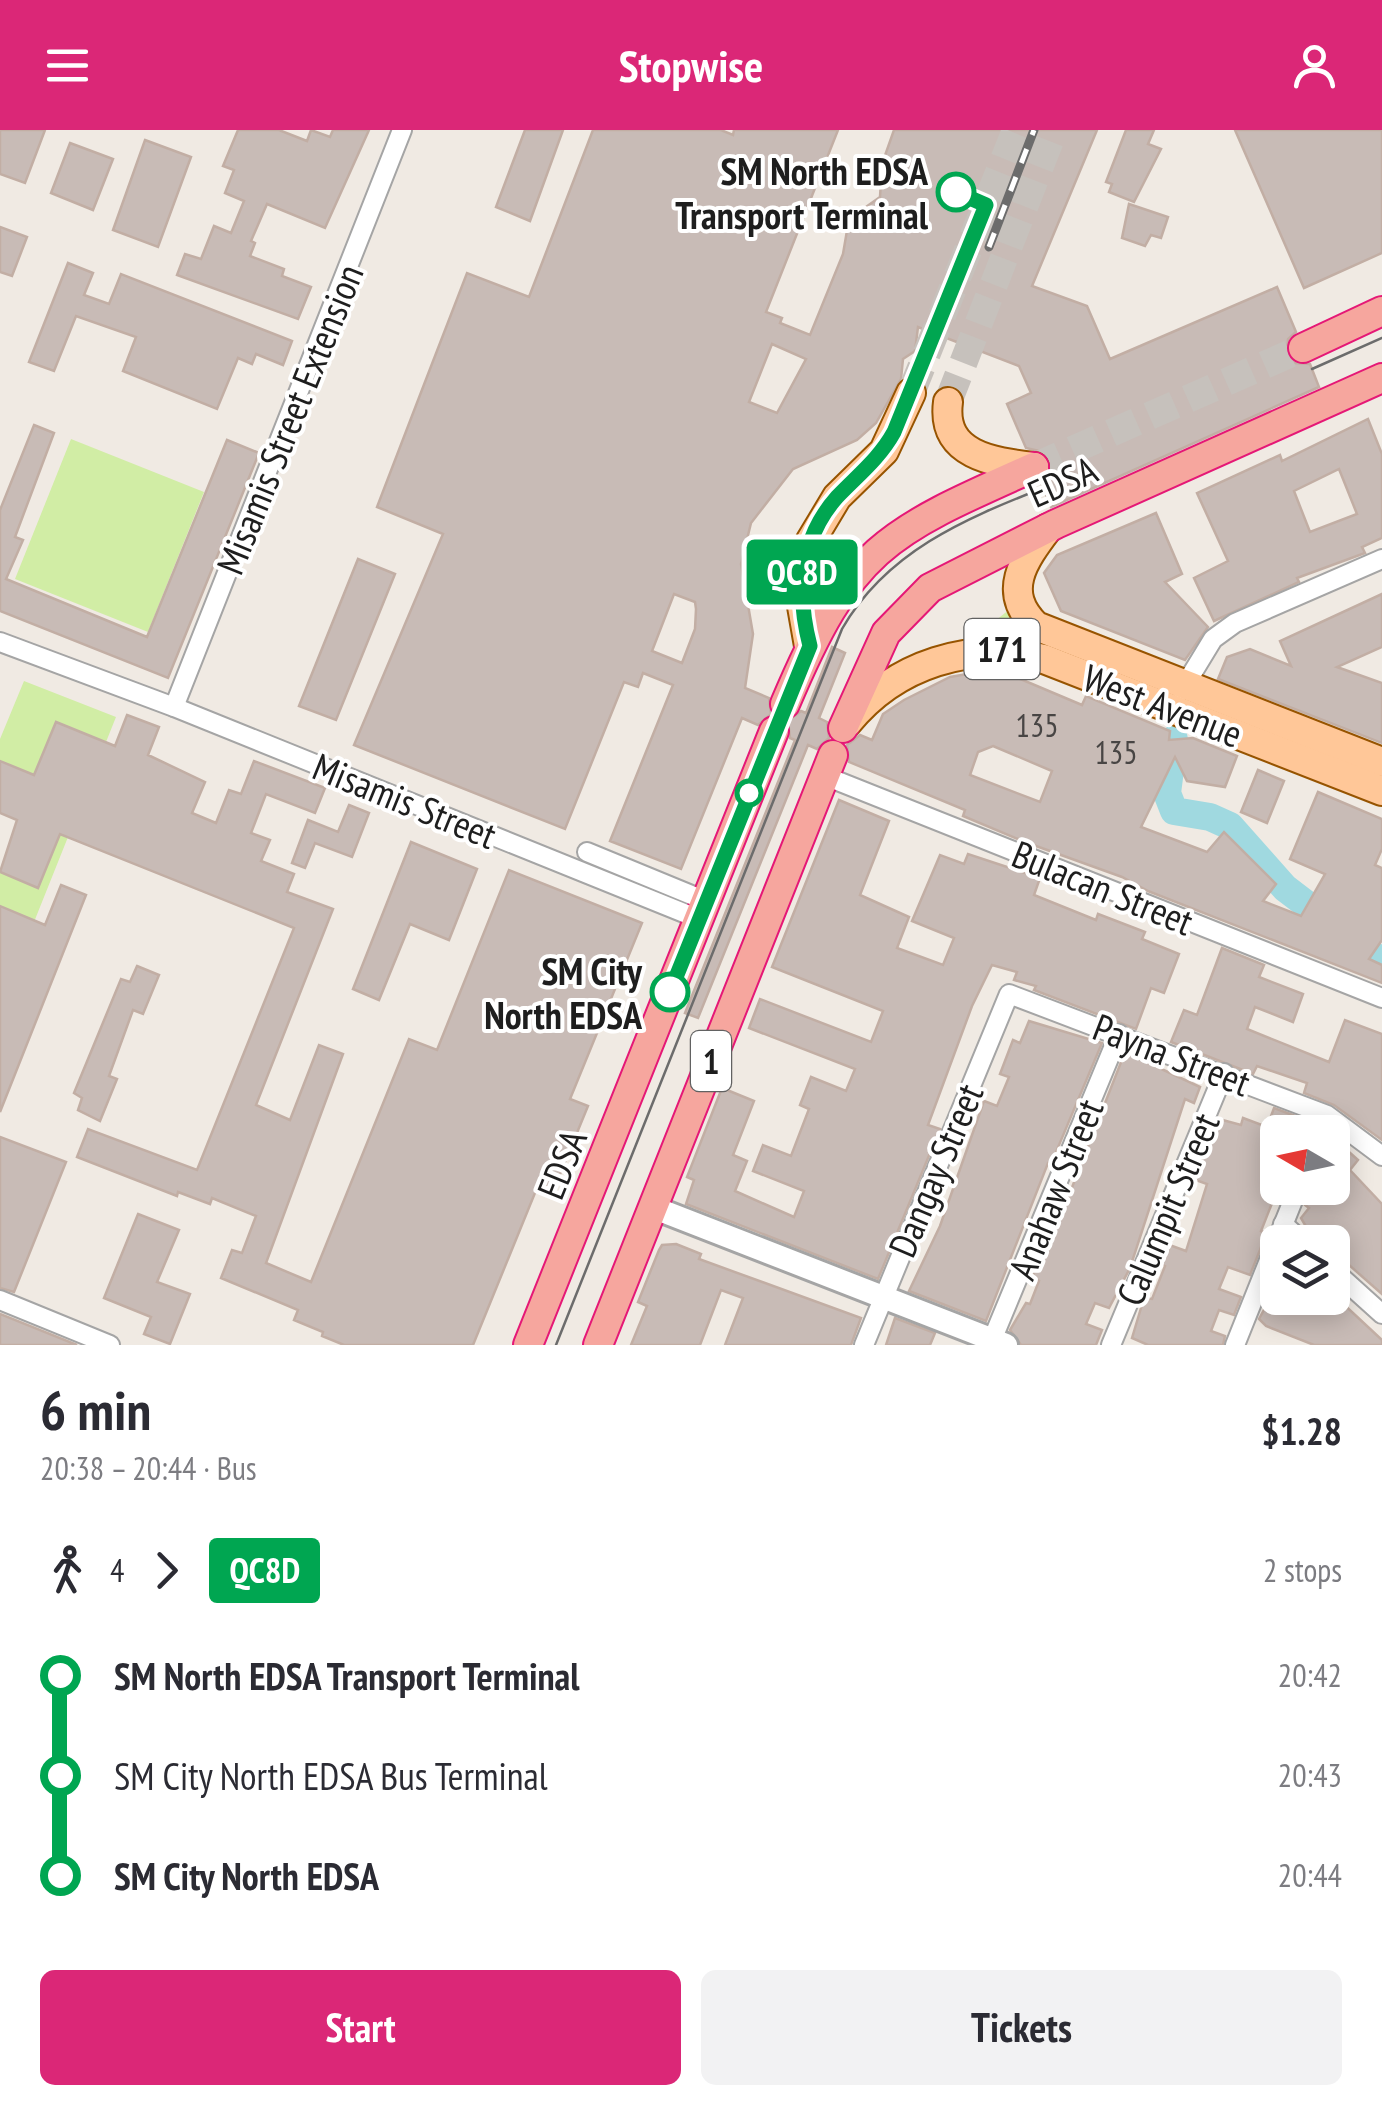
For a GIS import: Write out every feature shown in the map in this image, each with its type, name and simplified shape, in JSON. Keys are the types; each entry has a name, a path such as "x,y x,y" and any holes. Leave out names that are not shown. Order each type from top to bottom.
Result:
{"highway":[{"path":"1303,348 1382,312"},
{"name":"EDSA","path":"843,728 876,651 908,605 950,575 1382,378"},
{"name":"EDSA","path":"785,704 810,646 845,584 892,536 946,506 1034,466"},
{"name":"EDSA","path":"530,1345 774,731"},
{"name":"1","path":"598,1345 829,766"}],"main road":[{"path":"810,646 800,595 810,542 828,509 884,450 911,394 913,410 924,418 938,414 948,402 952,431 970,453 984,460 1034,466"},
{"name":"West Avenue","path":"1048,528 1026,556 1017,580 1016,595 1030,620 1382,791"},
{"name":"West Avenue","path":"843,728 869,700 906,676 950,656 996,650 1044,658 1180,696 1382,762"}],"street":[{"name":"Misamis Street Extension","path":"174,707 402,130"},
{"path":"1180,696 1220,633 1382,558"},
{"name":"Misamis Street","path":"0,630 106,674 111,682"},
{"name":"Misamis Street","path":"0,642 702,913"},
{"name":"Bulacan Street","path":"829,766 1382,998"},
{"path":"588,852 702,913"},
{"name":"Payna Street","path":"1008,995 1224,1074 1305,1115"},
{"name":"Dangay Street","path":"864,1345 1008,995"},
{"name":"Anahaw Street","path":"996,1343 1119,1034"},
{"name":"Calumpit Street","path":"1110,1345 1224,1074"},
{"name":"Payna Street","path":"1350,1139 1382,1156"},
{"path":"1242,1341 1291,1205"},
{"path":"652,1207 996,1343"},
{"path":"1350,1285 1382,1314"},
{"path":"0,1300 80,1338 110,1345"}],"green space":[{"path":"71,439 204,492 148,632 15,579"},
{"path":"1010,609 1035,638 1030,644 971,640"},
{"path":"24,681 116,717 0,1007 0,872 39,887 99,740 56,722 34,775 0,761 0,739"}],"building":[{"path":"0,130 45,130 25,183 0,174"},
{"path":"238,130 279,130 307,141 311,130 330,137 333,130 369,130 325,228 267,204 251,241 255,243 250,256 284,269 282,276 311,287 298,319 177,275 185,254 201,259 214,226 231,233 244,201 225,193 234,170 223,166"},
{"path":"525,130 563,130 530,221 496,207"},
{"path":"593,130 721,130 733,135 734,130 838,130 766,312 782,318 780,323 810,335 843,254 849,219 880,197 882,164 894,130 1097,130 1032,286 1087,306 1110,359 1277,287 1296,332 1288,339 1287,354 1294,363 1310,364 1319,387 1051,507 1041,483 1051,470 1050,459 1043,452 1026,448 1007,404 1031,393 1019,366 918,327 915,351 903,359 901,379 876,423 857,440 793,469 751,523 741,564 753,634 745,688 769,698 771,714 758,725 742,718 681,869 610,841 673,685 643,673 638,687 624,682 565,829 354,745 443,534 377,507 467,273 529,297","holes":["772,344 806,359 777,413 749,402","674,594 695,602 696,609 695,629 682,663 652,651"]},
{"path":"1126,130 1154,130 1148,144 1161,149 1134,202 1109,192 1112,184 1106,182"},
{"path":"1235,130 1382,130 1382,253 1304,288"},
{"path":"145,140 191,157 158,247 113,230"},
{"path":"70,143 113,159 93,210 51,193"},
{"path":"1129,204 1168,217 1161,238 1151,235 1145,246 1122,238"},
{"path":"0,227 27,237 12,276 0,272"},
{"path":"68,263 93,273 84,295 109,304 121,274 292,341 283,365 256,354 252,364 238,358 217,409 123,371 136,337 76,316 54,371 29,362"},
{"path":"1368,419 1382,454 1382,538 1362,547 1365,553 1297,578 1299,582 1214,621 1194,578 1228,561 1197,493 1280,455 1282,461","holes":["1339,469 1357,514 1310,532 1294,491"]},
{"path":"34,425 54,433 15,537 23,540 6,579 147,637 227,440 259,453 168,678 0,611 0,510"},
{"path":"1156,513 1182,574 1165,582 1208,627 1185,660 1061,611 1044,573 1057,555"},
{"path":"358,559 395,574 336,720 299,706"},
{"path":"1382,594 1382,647 1337,667 1382,683 1382,743 1218,679 1227,657 1250,649 1291,666 1280,641"},
{"path":"832,647 845,653 819,718 827,722 829,738 817,749 808,745 698,1018 685,1013 795,740 790,738 788,721 801,711 806,713"},
{"path":"990,670 1020,672 1018,678 1082,705 1086,696 1170,731 1169,740 1193,738 1237,756 1225,787 1187,781 1175,757 1141,827 1207,852 1224,832 1276,884 1263,901 1301,916 1325,874 1290,859 1318,792 1382,819 1382,849 1375,865 1382,868 1382,940 1369,959 1382,965 1382,983 1148,891 1122,877 1025,842 963,816 965,810 849,762 847,745 860,735 872,740 883,714 950,677","holes":["993,746 1052,771 1040,802 970,775 978,752"]},
{"path":"127,715 159,727 148,755 205,782 192,813 216,823 229,790 241,794 254,761 325,788 315,813 266,794 251,833 270,840 261,861 294,874 287,892 333,909 256,1105 290,1120 319,1045 343,1054 266,1263 311,1282 409,1039 437,1050 509,870 642,923 570,1099 588,1106 554,1189 539,1183 473,1345 344,1345 322,1336 323,1332 294,1320 298,1310 221,1278 232,1250 242,1253 256,1216 212,1198 210,1204 178,1192 177,1196 77,1157 88,1129 197,1170 294,928 60,834 38,888 0,872 17,820 0,813 0,761 34,775 56,722 115,746"},
{"path":"1258,770 1284,781 1267,823 1241,812"},
{"path":"839,800 889,821 860,895 909,917 897,948 943,965 954,938 912,921 940,855 964,864 968,854 1040,878 1034,895 1096,920 1098,914 1145,932 1142,939 1179,954 1164,993 1151,988 1136,1029 1034,990 1036,986 1014,980 1017,972 992,965 972,1006 928,1125 940,1129 878,1279 686,1204 694,1180 687,1177 722,1088 754,1101 733,1155 747,1161 735,1191 794,1217 804,1191 753,1171 763,1145 791,1156 809,1109 800,1105 811,1077 846,1091 855,1069 749,1028 760,999 871,1042 883,1011 772,967"},
{"path":"349,805 369,813 352,857 315,843 305,868 292,863 308,820 338,832"},
{"path":"411,842 477,869 449,940 410,924 379,1000 353,989"},
{"path":"61,885 86,895 0,1112 0,906 45,925"},
{"path":"1222,948 1264,965 1259,977 1303,994 1293,1022 1255,1007 1247,1029 1329,1062 1345,1020 1382,1034 1382,1140 1334,1105 1304,1093 1307,1083 1257,1066 1253,1074 1171,1042 1184,1010 1197,1015"},
{"path":"137,966 159,975 143,1014 133,1010 109,1076 117,1079 100,1121 78,1110 82,1098 74,1093 121,979 130,982"},
{"path":"1029,1021 1102,1043 1051,1164 1048,1163 986,1321 909,1291 940,1226 984,1101 997,1106 1009,1077 1000,1074 1013,1040 1020,1043"},
{"path":"1125,1052 1200,1087 1194,1103 1185,1099 1130,1268 1109,1308 1095,1303 1086,1324 1102,1330 1096,1345 1021,1345 1010,1330 1026,1303 1030,1304 1039,1281 1032,1278 1040,1257 1044,1259"},
{"path":"1274,1108 1293,1115 1271,1115"},
{"path":"1243,1118 1260,1124 1260,1205 1271,1205 1260,1225 1260,1250 1250,1275 1228,1267 1219,1289 1241,1297 1234,1315 1219,1310 1211,1331 1225,1336 1223,1345 1148,1345 1132,1338 1144,1298 1152,1299 1165,1266 1159,1263 1167,1244 1186,1251 1207,1184 1193,1179 1219,1119 1241,1125"},
{"path":"0,1137 66,1162 14,1292 0,1288"},
{"path":"1350,1153 1358,1160 1350,1170"},
{"path":"1350,1170 1382,1204 1382,1294 1350,1266 1350,1225 1305,1225 1301,1218 1309,1208 1305,1205 1350,1205"},
{"path":"138,1214 179,1230 157,1282 190,1294 170,1344 144,1334 151,1317 104,1298"},
{"path":"676,1244 701,1254 699,1259 861,1318 851,1345 725,1345 743,1298 721,1290 700,1345 631,1345 647,1306 638,1302 659,1250 662,1245"},
{"path":"1350,1310 1382,1340 1382,1345 1314,1345 1266,1326 1259,1319 1261,1315 1350,1315"},
{"path":"0,1314 77,1345 0,1345"},
{"path":"895,1318 935,1333 930,1345 886,1345"}],"waterway":[{"path":"1174,739 1167,793 1174,811 1210,817 1230,826 1285,888 1382,962"}],"tunnel":[{"path":"911,393 1016,130"},
{"path":"948,402 1054,130"},
{"path":"1034,467 1303,348"}],"tram line":[{"path":"1312,369 1382,338"},
{"path":"556,1345 842,629 881,579 929,541 984,512 1043,488"}],"railway":[{"path":"989,247 1034,130"}],"bus line":[{"name":"QC8D","path":"670,992 810,646 800,595 810,542 828,509 874,463 894,432 986,205 956,192"}],"place":[{"name":"SM North EDSA Transport Terminal","path":"956,192"},
{"name":"SM City North EDSA","path":"670,992"}]}
